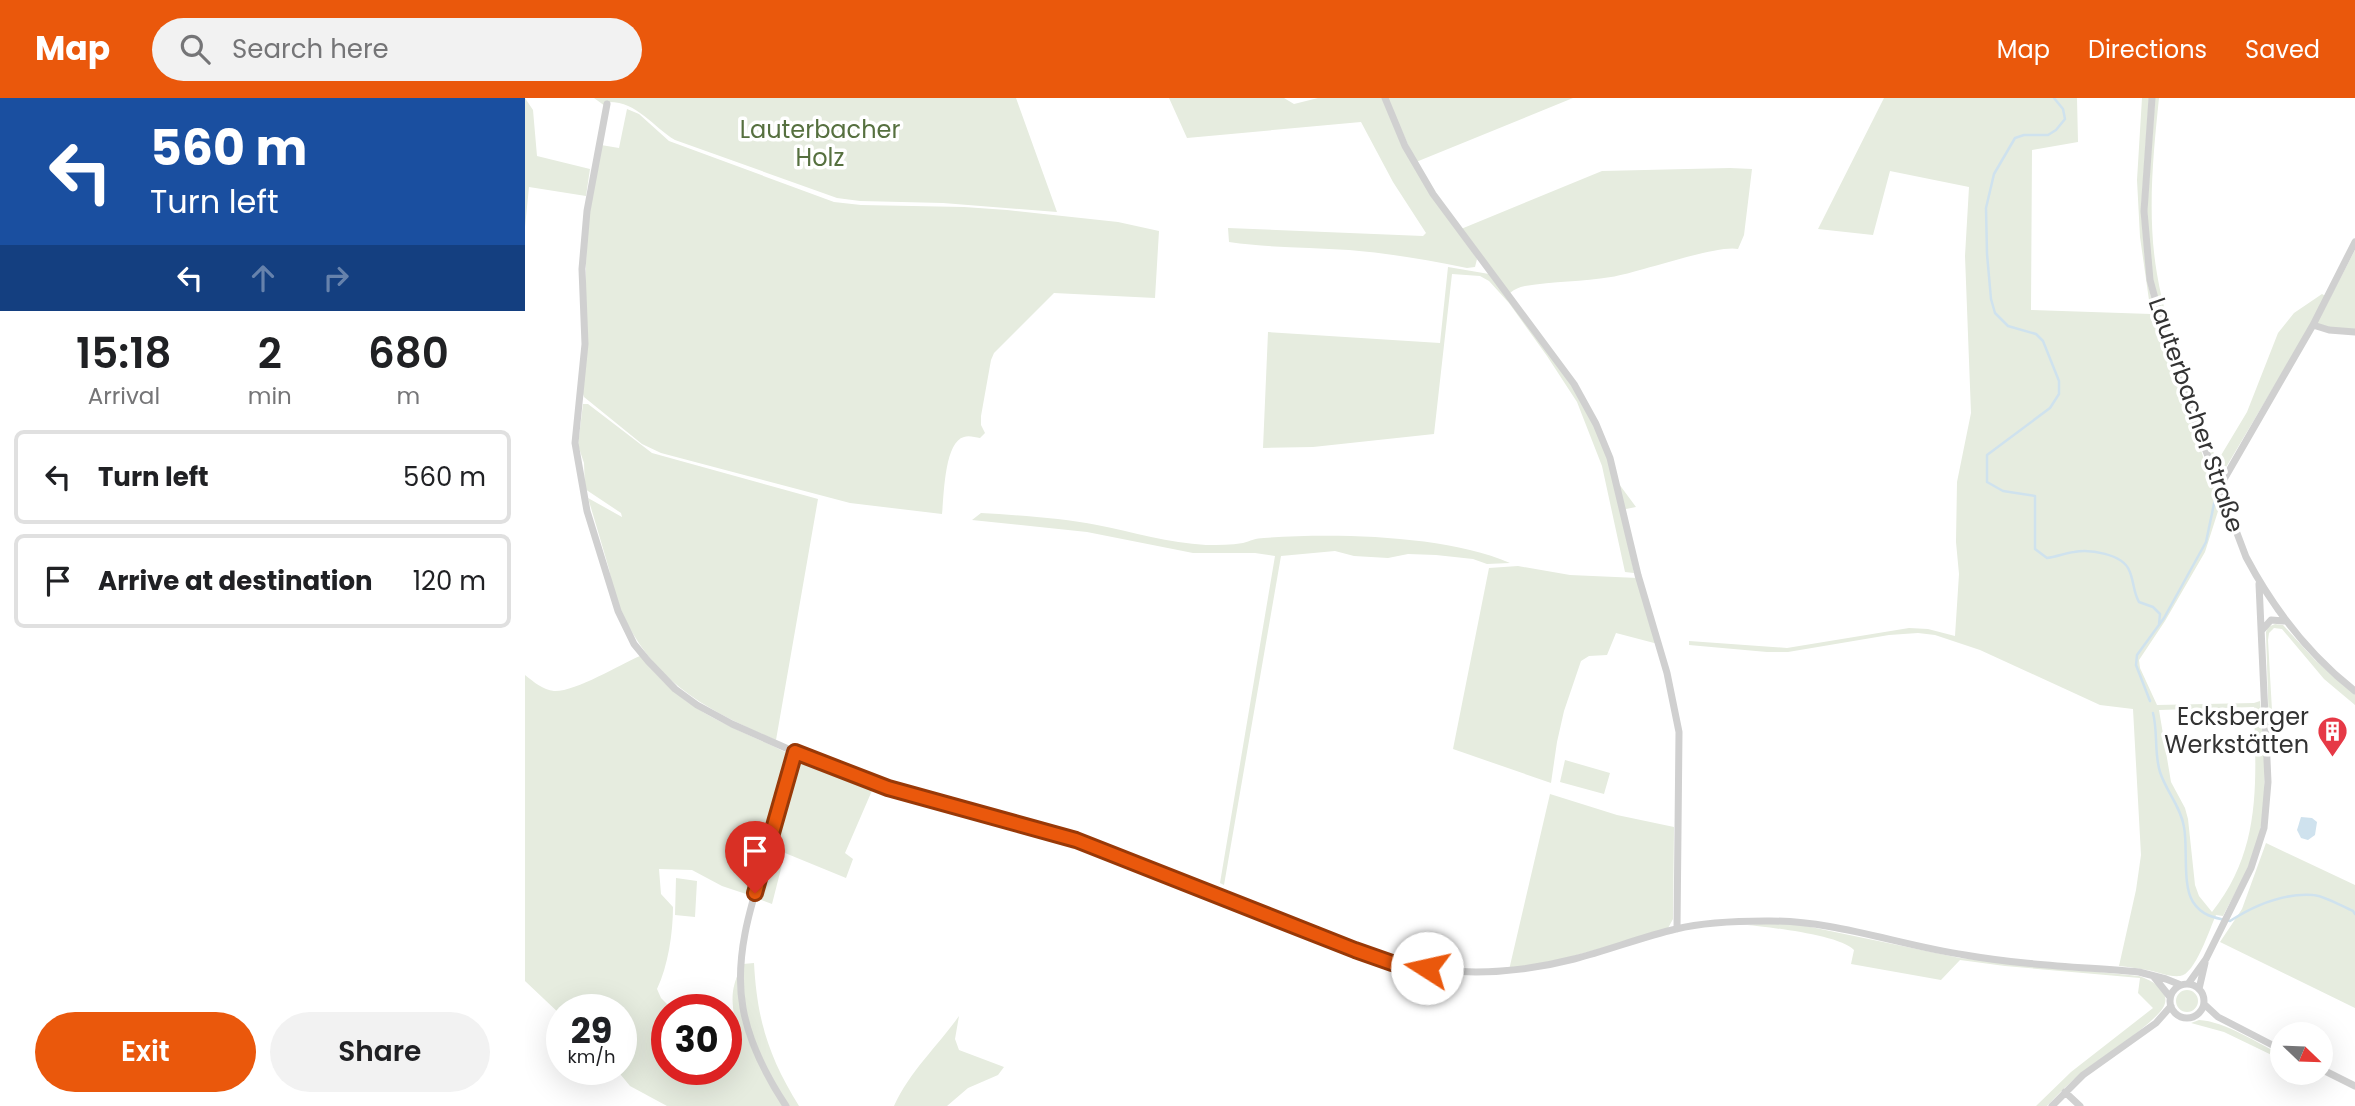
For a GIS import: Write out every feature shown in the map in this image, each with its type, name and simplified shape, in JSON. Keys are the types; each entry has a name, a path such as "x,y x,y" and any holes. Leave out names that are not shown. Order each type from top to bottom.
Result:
{"street":[{"path":"1385,98 1405,146 1433,194 1574,384 1607,448 1638,575 1662,651 1679,732 1677,929"},
{"name":"Lauterbacher Straße","path":"2152,98 2144,211 2150,279 2172,361 2246,557 2258,580 2284,621 2324,666 2355,691"},
{"path":"607,104 590,186 582,269 585,344 575,443 587,511 623,624 648,662 675,689 697,705 795,752 888,788 1076,840 1392,963 1459,972 1494,973 1574,959 1677,929 1734,921 1795,922 1827,926 1967,956 2139,972 2167,979 2199,989 2204,1004 2218,1017 2270,1044"},
{"path":"2220,488 2313,325 2355,242"},
{"path":"2313,325 2329,330 2355,332"},
{"path":"2199,989 2206,959 2251,868 2265,828 2268,782 2258,580"},
{"path":"2262,630 2271,620 2284,621"},
{"path":"786,1106 762,1065 755,1047 744,1015 740,983 750,910 795,752"},
{"path":"2170,997 2206,959"},
{"path":"2153,976 2170,997 2171,1006 2178,1016"},
{"path":"2197,1014 2204,1004"},
{"path":"2052,1106 2083,1075 2156,1023 2171,1006"},
{"path":"2156,1023 2178,1016 2187,1018 2197,1014 2218,1017"},
{"path":"2333,1075 2355,1086"},
{"path":"2065,1092 2080,1106"}],"green space":[{"path":"525,98 533,110 537,156 590,169 586,196 529,187 525,227"},
{"name":"Lauterbacher Holz","path":"594,98 1016,98 1057,212 837,198 675,140 635,109 617,102 606,102 605,106"},
{"path":"1169,98 1284,98 1294,104 1318,98 1383,98 1404,147 1477,259 1475,267 1467,268 1364,251 1229,242 1228,228 1423,236 1426,233 1393,182 1361,122 1187,138"},
{"path":"1387,98 1573,98 1416,162"},
{"path":"1884,98 2077,98 2078,142 2032,150 2031,310 2151,314 2140,237 2137,180 2142,98 2149,98 2141,211 2147,280 2167,353 2220,505 2205,552 2139,660 2140,668 2157,705 2260,701 2264,750 2262,815 2254,853 2223,916 2216,915 2196,960 2186,974 2171,976 2119,966 2141,855 2133,709 2100,705 1980,650 1935,635 1889,635 1788,652 1689,645 1689,641 1787,648 1909,628 1928,629 1955,636 1959,574 1956,542 1957,482 1971,413 1965,256 1969,187 1890,171 1873,235 1818,229","holes":["2254,707 2255,788 2248,839 2240,864 2212,912 2199,896 2195,885 2188,819 2171,782 2159,710"]},
{"path":"2155,98 2159,98 2153,164 2152,230 2157,274 2175,346 2217,462 2247,412 2278,333 2294,313 2322,294 2327,297 2225,469 2214,466 2175,360 2152,279 2147,211"},
{"path":"627,109 639,114 669,141 834,202 1007,210 1118,222 1159,231 1155,298 1054,293 994,353 981,416 985,433 980,438 964,437 957,441 952,449 946,471 942,514 850,503 661,453 642,444 583,394 587,223 601,145 619,148"},
{"path":"1752,169 1744,235 1738,249 1714,251 1611,277 1525,286 1510,293 1461,229 1602,171"},
{"path":"2355,250 2355,331 2316,325"},
{"path":"1448,267 1489,274 1575,389 1591,417 1619,484 1636,507 1621,510 1634,573 1625,572 1602,466 1577,402 1509,303 1489,281 1480,276 1452,274 1434,434 1313,447 1263,448 1268,332 1440,343"},
{"path":"583,404 588,404 652,453 818,499 776,740 727,718 685,691 649,657 634,635 617,601 588,498 622,517 621,513 585,489 584,463 578,445"},
{"path":"981,513 1069,520 1165,540 1206,545 1292,536 1356,536 1422,541 1484,554 1510,563 1487,564 1473,559 1436,555 1408,554 1388,558 1354,556 1335,551 1281,556 1224,885 1220,883 1275,556 1255,553 1193,553 1087,532 972,520"},
{"path":"1518,566 1570,575 1638,578 1658,644 1616,633 1607,655 1589,656 1581,661 1564,711 1551,783 1453,749 1489,568"},
{"path":"2283,625 2315,660 2355,695 2355,705 2324,679 2282,629 2274,628 2269,633 2268,640 2273,728 2269,728 2266,632 2268,627"},
{"path":"640,656 687,702 717,720 787,753 790,760 788,774 752,896 722,886 692,870 659,869 661,894 673,907 669,949 657,989 659,994 651,994 651,1085 742,1085 742,994 733,994 734,984 743,964 754,963 758,1003 766,1038 799,1106 667,1106 629,1085 637,1085 637,994 546,994 546,1001 525,981 525,675 546,689 554,691 585,683"},
{"path":"801,757 874,786 845,853 853,859 846,878 785,853 772,904 756,898 797,760"},
{"path":"1565,760 1610,773 1604,794 1560,782"},
{"path":"1550,794 1617,815 1674,827 1673,919 1667,930 1566,958 1509,970"},
{"path":"2266,843 2355,885 2355,1008 2220,942 2242,909"},
{"path":"676,878 697,881 695,917 675,915"},
{"path":"1775,923 1806,926 1960,958 2139,976 2159,987 2165,995 2164,1006 2150,1022 2078,1076 2047,1106 2036,1106 2071,1072 2153,1008 2138,993 2140,978 1960,960 1941,980 1851,964 1854,950 1834,940 1747,925"},
{"path":"2187,990 2195,993 2198,1001 2195,1009 2187,1012 2179,1009 2176,1001 2179,993"},
{"path":"959,1016 955,1039 959,1050 1004,1067 998,1075 968,1088 947,1106 894,1106 916,1070"},
{"path":"2199,1020 2219,1024 2270,1049 2270,1054 2224,1032 2191,1023"}],"water":[{"path":"2301,817 2312,818 2317,822 2315,835 2308,840 2301,838 2297,830"}],"waterway":[{"path":"2054,98 2063,109 2065,119 2048,135 2024,135 2015,138 1994,174 1986,208 1987,254 1995,313 2008,326 2036,334 2043,341 2059,381 2059,394 2050,408 1987,455 1987,482 2003,491 2035,496 2035,549 2047,558 2088,551 2120,560 2131,574 2139,602 2153,607 2160,614 2159,624"},
{"path":"2150,701 2136,665 2137,655 2164,618 2206,542 2215,499"},
{"path":"2153,713 2158,765 2182,820 2186,876 2190,895 2200,910 2209,916 2230,921 2270,901 2313,895 2355,914"}],"place":[{"name":"Ecksberger Werkstätten","path":"2332,758"}],"route":[{"path":"755,893 795,752 888,788 1008,819 1076,840 1355,950 1392,963 1427,968"}]}
